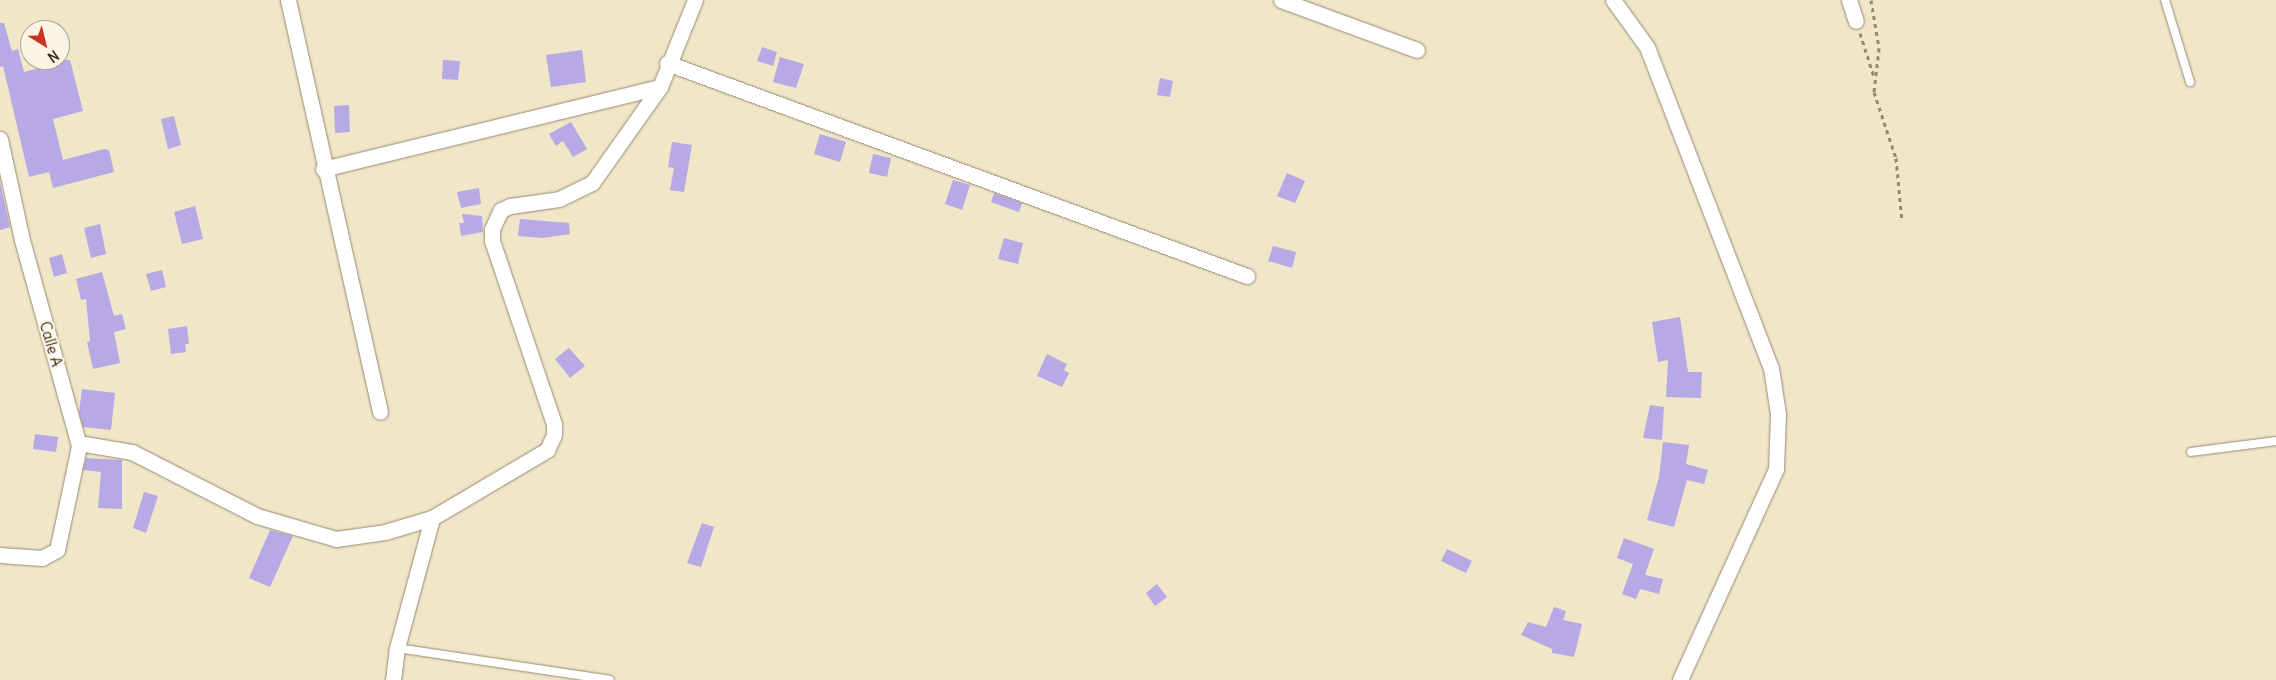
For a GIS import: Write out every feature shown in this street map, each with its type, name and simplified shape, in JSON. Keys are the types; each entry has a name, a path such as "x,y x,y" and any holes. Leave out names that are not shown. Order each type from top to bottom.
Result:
{"street":[{"path":"288,0 300,44 323,169 380,412"},
{"path":"78,446 86,444 132,452 256,516 336,539 385,532 432,518 547,450 554,435 554,424 492,241 496,219 501,210 510,206 560,199 592,183 660,87 667,63 695,0"},
{"path":"1281,0 1417,50"},
{"path":"1613,0 1648,47 1771,368 1778,414 1776,469 1680,680"},
{"path":"1849,0 1856,21"},
{"path":"667,63 1247,276"},
{"path":"323,169 660,87"},
{"name":"Calle A","path":"0,139 22,240 78,446 57,550 42,558 0,554"},
{"path":"393,680 397,648 432,518"}],"lane":[{"path":"2165,0 2190,82"},
{"path":"2191,452 2276,441"},
{"path":"397,648 610,680"}],"path":[{"path":"1871,0 1878,48 1874,92 1896,158 1902,222"},
{"path":"1856,21 1875,80"}],"building":[{"path":"0,23 4,23 12,51 18,49 20,70 23,70 24,72 32,70 70,70 70,60 83,111 53,119 63,160 104,149 109,150 114,172 53,188 49,172 29,177 3,66 0,67"},
{"path":"762,47 777,52 773,66 757,61"},
{"path":"582,50 586,82 551,87 546,55"},
{"path":"780,57 804,64 796,88 773,82"},
{"path":"443,60 460,61 458,80 442,79"},
{"path":"1160,78 1173,81 1170,97 1157,95"},
{"path":"349,105 350,132 335,133 334,106"},
{"path":"174,116 181,145 168,149 161,119"},
{"path":"571,122 587,149 573,157 563,141 556,146 549,134"},
{"path":"820,134 846,142 840,162 814,154"},
{"path":"672,142 692,145 684,192 670,190 674,168 668,167"},
{"path":"873,154 891,158 887,177 869,173"},
{"path":"1287,173 1305,181 1295,203 1277,196"},
{"path":"953,180 970,185 962,210 945,204"},
{"path":"0,183 10,227 0,230"},
{"path":"479,188 481,204 461,208 457,192"},
{"path":"994,193 1022,203 1019,212 991,202"},
{"path":"195,206 203,239 182,244 174,212"},
{"path":"462,214 482,216 483,232 461,236 459,223 464,223"},
{"path":"520,219 569,223 570,234 543,238 518,236"},
{"path":"100,224 106,254 91,258 84,228"},
{"path":"1004,238 1023,243 1018,264 998,259"},
{"path":"1273,246 1296,252 1292,268 1268,261"},
{"path":"62,254 67,273 54,277 49,258"},
{"path":"162,270 166,287 151,291 146,274"},
{"path":"102,272 114,316 122,314 126,329 114,332 120,363 93,369 87,342 90,341 86,299 81,300 76,279"},
{"path":"1680,317 1688,372 1702,372 1701,398 1666,397 1668,360 1658,362 1652,322"},
{"path":"187,326 189,344 185,344 186,352 171,354 168,329"},
{"path":"569,348 585,366 570,378 555,359"},
{"path":"1047,354 1067,364 1064,370 1069,373 1062,387 1037,376"},
{"path":"82,389 115,393 111,430 83,427 79,412"},
{"path":"1650,405 1664,407 1662,440 1643,438"},
{"path":"35,434 58,437 56,452 33,449"},
{"path":"1663,442 1689,445 1686,464 1708,470 1704,484 1687,480 1674,527 1647,520 1659,477"},
{"path":"86,458 122,460 122,509 98,508 101,472 83,470"},
{"path":"144,492 158,496 146,533 133,528"},
{"path":"702,523 714,527 701,567 687,563"},
{"path":"270,530 293,536 270,587 249,578"},
{"path":"1624,538 1654,549 1645,575 1663,579 1659,594 1640,589 1636,599 1622,594 1633,564 1617,558"},
{"path":"1447,549 1472,561 1466,573 1441,561"},
{"path":"1157,584 1167,597 1155,606 1146,593"},
{"path":"1554,607 1566,611 1563,620 1582,624 1574,657 1552,653 1552,649 1521,635 1528,622 1546,627"}]}
